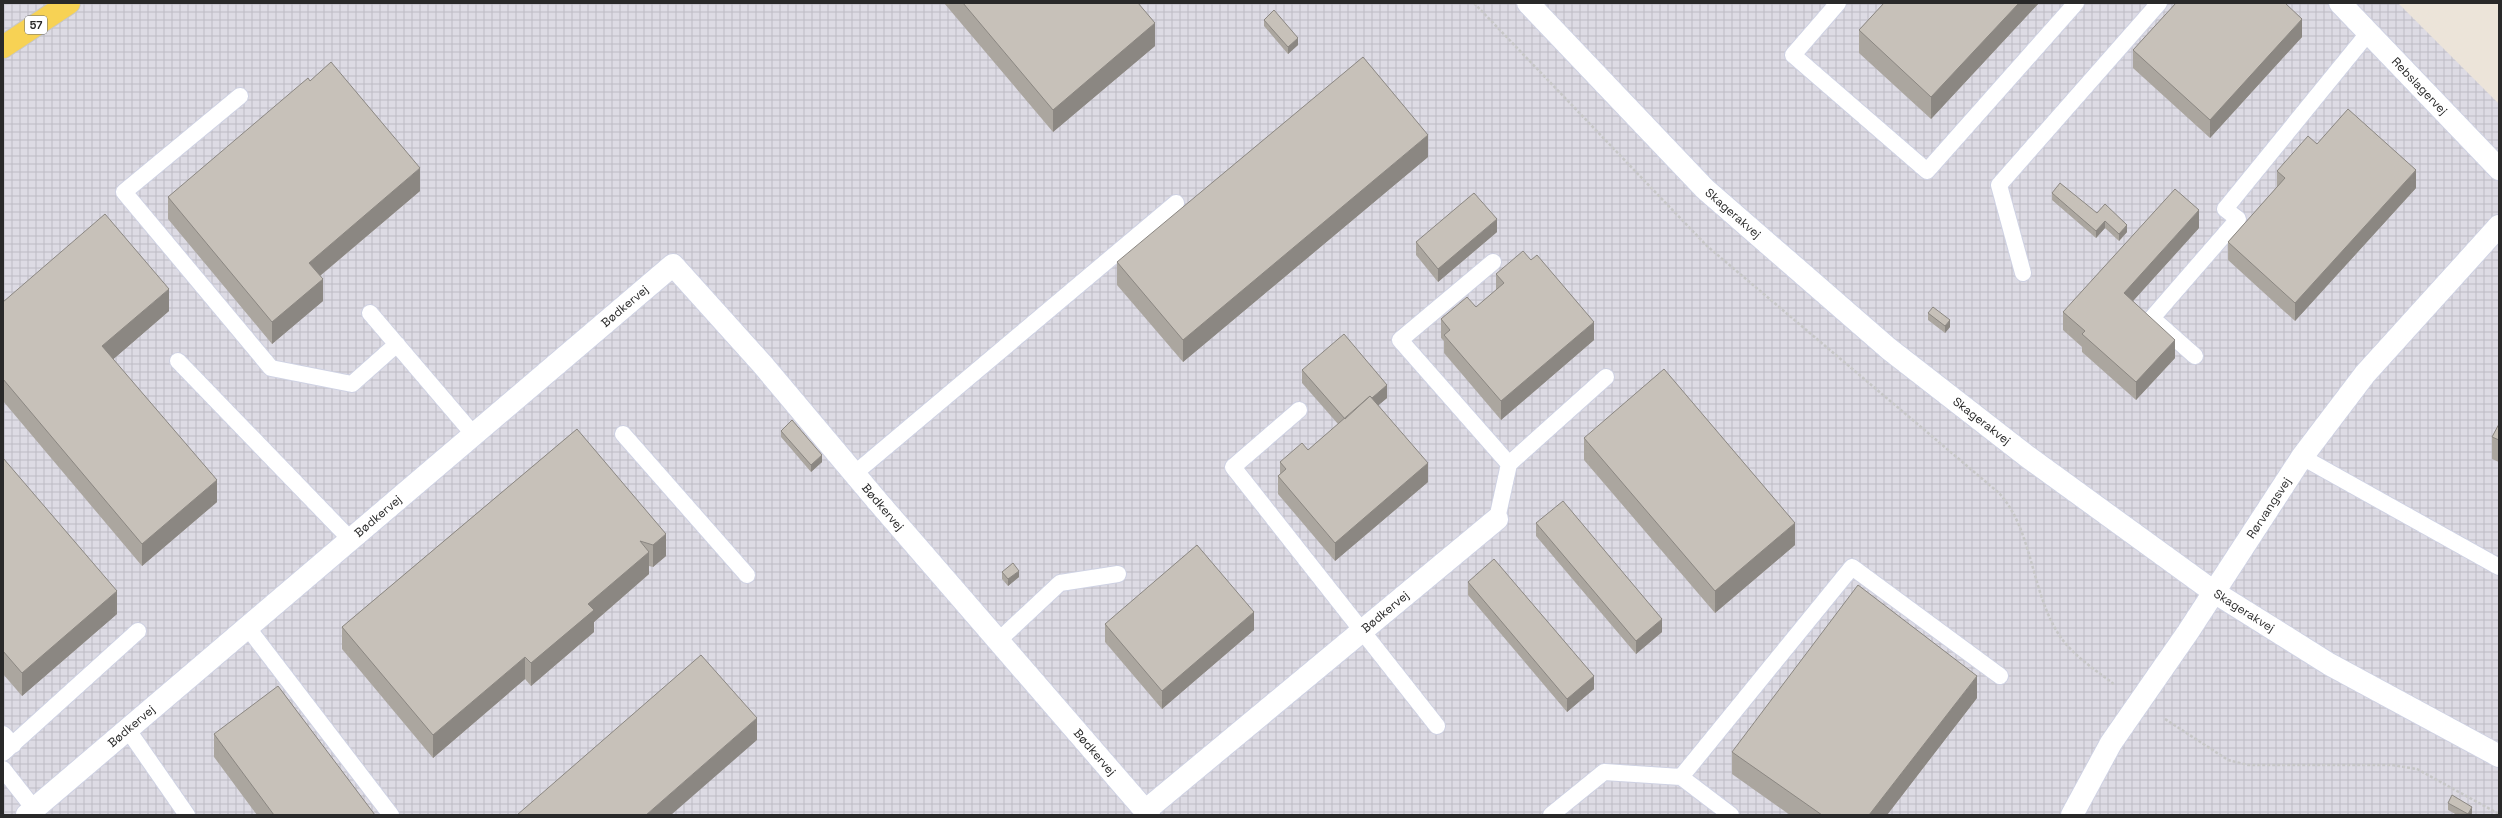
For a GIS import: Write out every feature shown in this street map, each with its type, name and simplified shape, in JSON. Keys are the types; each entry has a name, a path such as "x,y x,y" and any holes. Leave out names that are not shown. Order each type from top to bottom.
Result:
{"main road":[{"name":"57","path":"3,47 69,3"}],"street":[{"name":"Skagerakvej","path":"1528,3 1705,189 1889,348 2028,458 2214,592 2330,664 2499,756"},
{"name":"Rebslagervej","path":"2340,3 2499,169"},
{"name":"Rørvangsvej","path":"2072,815 2111,743 2214,592 2302,457 2365,374 2499,226"},
{"name":"Bødkervej","path":"31,812 673,265 763,365 854,474 1147,813 1497,519"}],"lane":[{"path":"1838,3 1793,55 1927,171 2076,3"},
{"path":"2023,273 1999,185 2159,3"},
{"path":"2195,356 2152,318 2238,220 2225,209 2369,32"},
{"path":"240,96 124,192 271,368 352,384 397,344"},
{"path":"854,474 1176,203"},
{"path":"1492,262 1400,340 1509,464"},
{"path":"370,313 474,435"},
{"path":"178,361 351,540"},
{"path":"1497,519 1509,464 1606,377"},
{"path":"1299,410 1232,467 1437,726"},
{"path":"623,434 747,575"},
{"path":"2302,457 2499,567"},
{"path":"1681,777 1852,567 2000,676"},
{"path":"998,641 1060,583 1118,574"},
{"path":"248,628 391,815"},
{"path":"6,744 138,632"},
{"path":"128,730 187,815"},
{"path":"3,769 31,812"},
{"path":"1551,815 1604,772 1681,777 1731,815"}],"path":[{"path":"1474,3 1707,246 1999,493 2012,510 2048,611 2062,638 2094,669 2218,754 2237,763 2260,766 2392,764 2411,767 2499,814"}],"shaded area":[{"path":"3,3 2398,3 2499,104 2499,815 3,815"}],"building":[{"path":"963,3 1138,3 1155,23 1053,110"},
{"path":"1884,3 2019,3 1931,97 1859,30"},
{"path":"2176,3 2285,3 2302,19 2210,120 2133,50"},
{"path":"1274,10 1298,38 1288,47 1264,20"},
{"path":"1363,57 1428,135 1183,340 1117,262"},
{"path":"331,62 420,168 309,263 323,279 272,322 168,197 308,78 310,81"},
{"path":"2348,109 2416,170 2295,303 2228,242 2285,178 2277,171 2308,136 2317,144"},
{"path":"2060,183 2097,213 2105,204 2127,225 2119,234 2105,221 2096,231 2052,193"},
{"path":"2175,189 2199,210 2124,293 2175,340 2136,382 2082,334 2085,331 2063,312"},
{"path":"1474,193 1497,219 1438,269 1416,242"},
{"path":"105,214 169,289 102,346 217,480 142,544 3,379 3,302"},
{"path":"1523,251 1531,260 1537,255 1594,322 1501,401 1444,335 1450,330 1441,319 1467,297 1476,307 1504,283 1496,274"},
{"path":"1933,307 1950,320 1945,326 1928,313"},
{"path":"1344,334 1387,385 1372,398 1370,396 1345,419 1302,370"},
{"path":"1664,369 1795,523 1715,591 1584,438"},
{"path":"1370,396 1428,463 1335,543 1278,476 1286,469 1280,462 1302,443 1308,450"},
{"path":"792,420 822,455 811,465 781,431"},
{"path":"2499,424 2499,440 2492,437"},
{"path":"577,429 666,534 653,545 640,541 649,552 588,604 594,610 531,663 525,657 433,735 342,627"},
{"path":"3,458 117,591 22,673 3,651"},
{"path":"1563,501 1662,619 1636,641 1536,523"},
{"path":"1197,545 1254,612 1162,691 1105,624"},
{"path":"1494,559 1594,676 1567,699 1468,582"},
{"path":"1013,563 1019,571 1008,579 1002,572"},
{"path":"1858,585 1977,676 1869,815 1822,815 1732,752"},
{"path":"701,655 757,718 646,815 517,815"},
{"path":"278,686 375,815 274,815 214,734"},
{"path":"2452,795 2472,807 2468,814 2448,803"}]}
